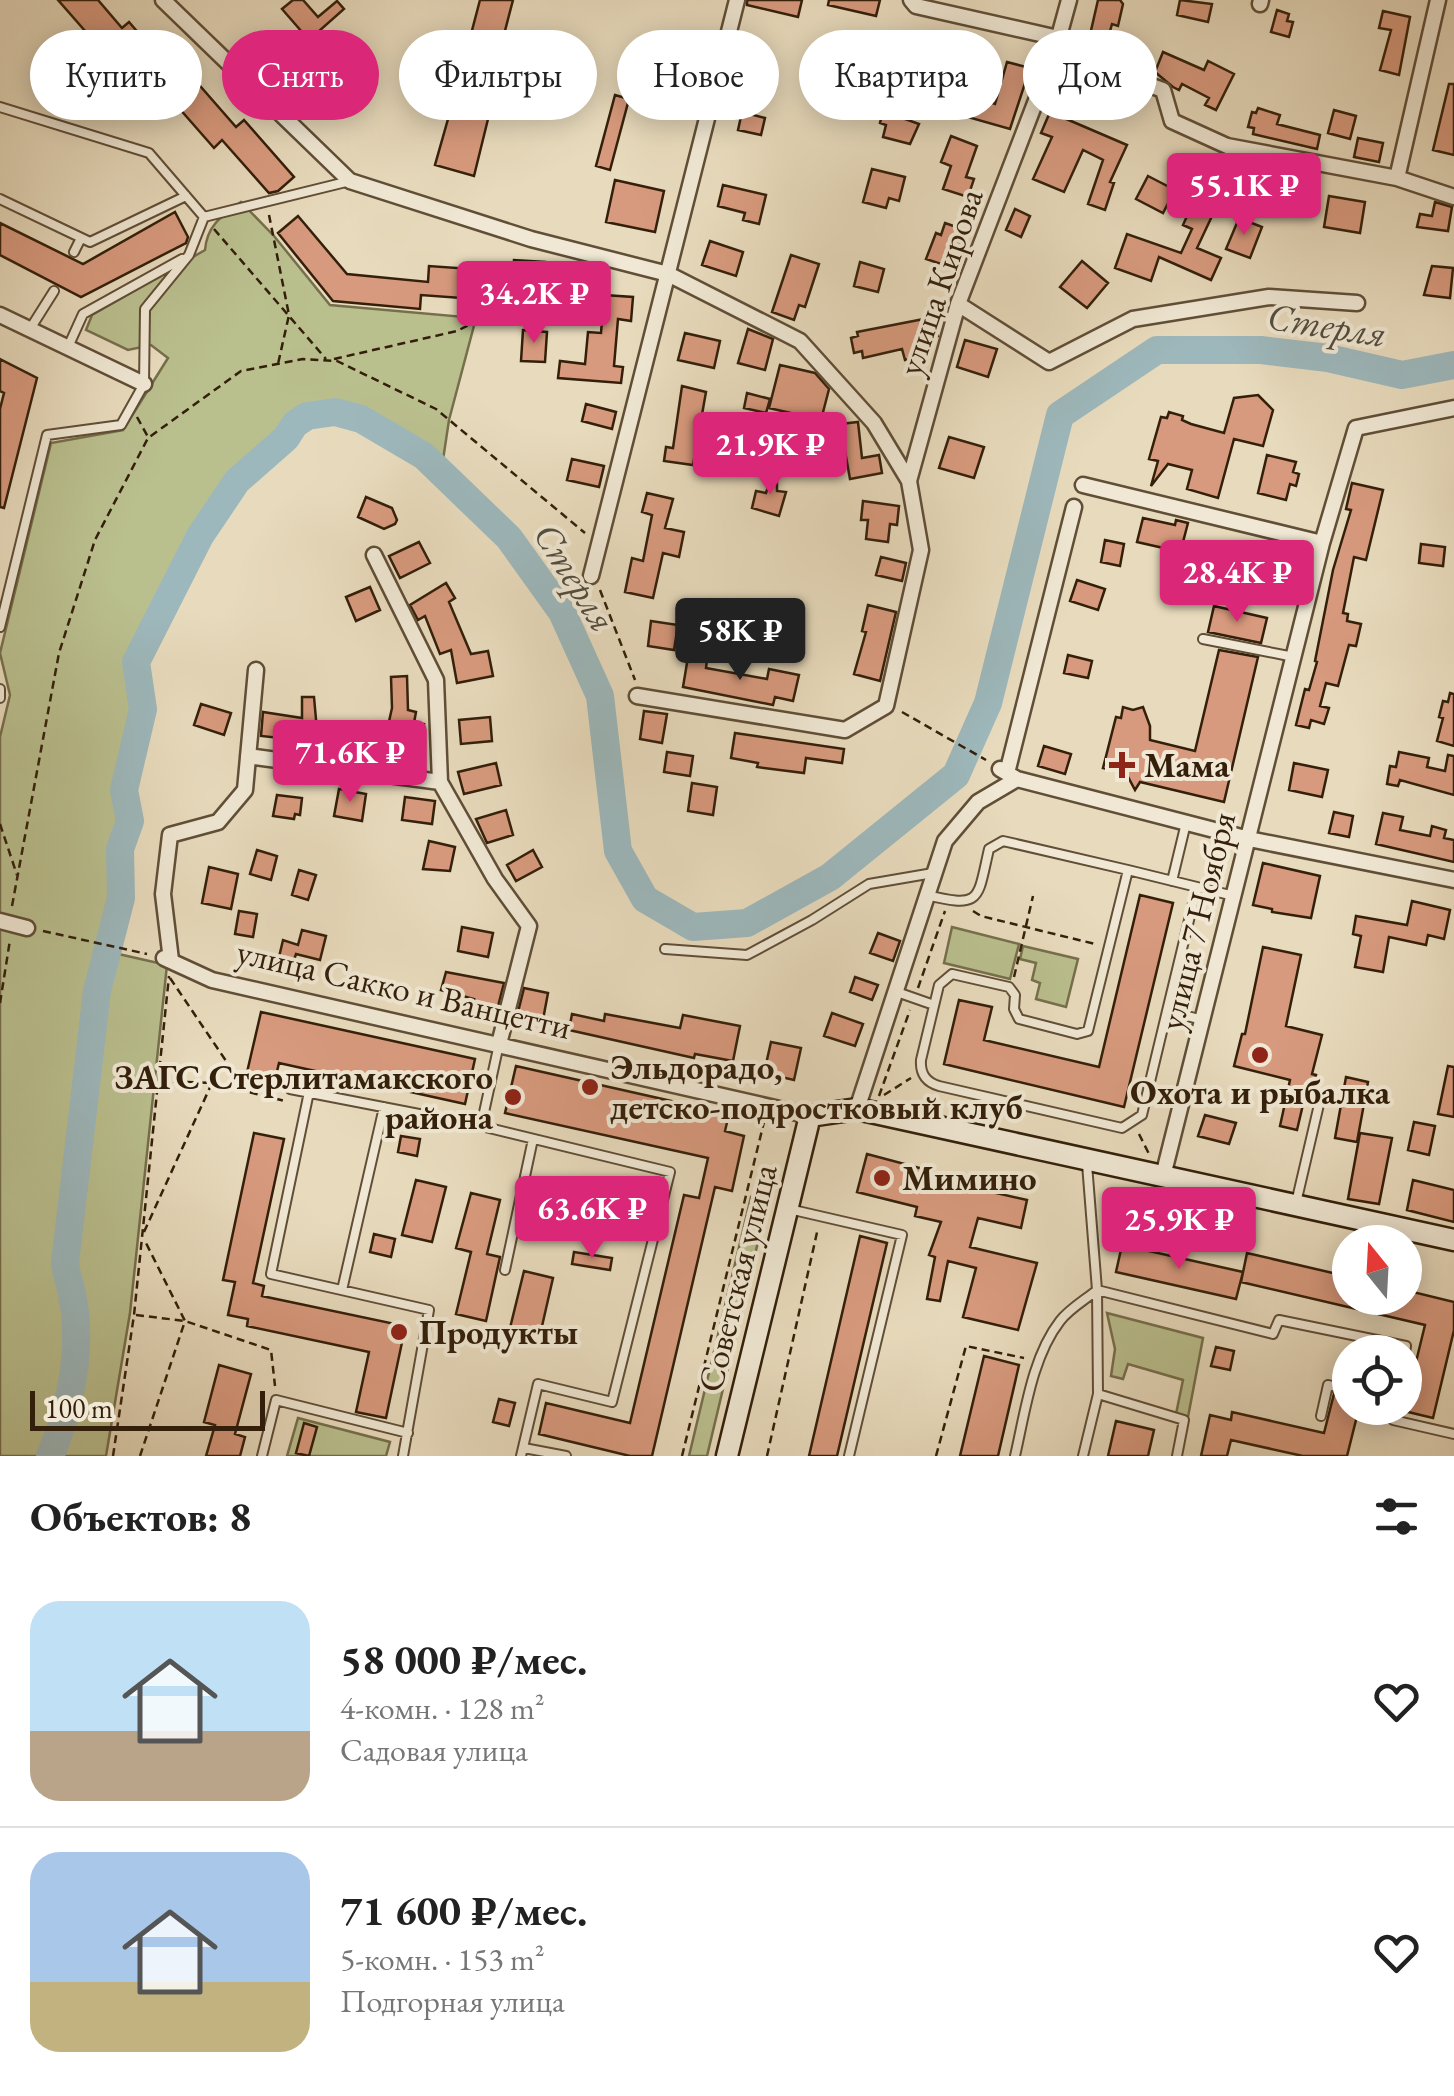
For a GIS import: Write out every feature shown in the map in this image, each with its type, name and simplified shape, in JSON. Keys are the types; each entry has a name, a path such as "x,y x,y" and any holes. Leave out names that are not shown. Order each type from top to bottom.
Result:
{"street":[{"path":"162,0 350,181 531,239 668,274 800,341 874,423 909,482"},
{"path":"591,576 737,0"},
{"path":"911,0 916,6 1023,36"},
{"name":"улица Кирова","path":"1061,30 1069,0"},
{"path":"1397,178 1438,0"},
{"path":"1157,87 1163,90 1172,122 1227,146 1397,178 1454,196"},
{"name":"улица Кирова","path":"638,696 846,730 886,706 921,550 909,482 958,304 1028,120"},
{"path":"958,304 1050,362 1133,319 1269,297 1357,303"},
{"path":"0,315 144,384"},
{"name":"улица 7 Ноября","path":"1158,1169 1203,1020 1322,543 1356,428 1454,408"},
{"path":"1083,484 1322,543"},
{"path":"856,1109 945,841 965,814 1008,774 1074,507"},
{"path":"374,555 436,680 440,782 495,878 529,926 498,1044"},
{"path":"167,959 163,894 170,835 218,822 244,790 256,670"},
{"path":"248,756 440,782"},
{"path":"1008,774 1249,840 1454,880"},
{"name":"улица Сакко и Ванцетти","path":"167,959 212,980 810,1116 856,1109 1087,1160 1158,1169 1294,1207 1454,1240"},
{"name":"Советская улица","path":"726,1456 810,1116"}],"lane":[{"path":"0,107 148,153 204,217"},
{"path":"204,217 350,181"},
{"path":"0,199 90,242 186,196"},
{"path":"0,627 47,435 120,425 144,384 146,309 189,255 204,217"},
{"path":"74,252 82,238"},
{"path":"68,348 83,314 189,255"},
{"path":"30,329 54,291"},
{"path":"1203,639 1294,657"},
{"path":"1172,881 1186,823"},
{"path":"926,894 967,901 979,890 989,849 998,842 1234,896"},
{"path":"1128,870 1090,1028 1077,1034 1018,1019 1011,988 952,974 939,985 921,1060 921,1072 927,1081 1116,1128 1134,1124 1142,1115 1197,887"},
{"path":"666,949 747,955 869,884 932,873"},
{"path":"894,992 934,1006"},
{"path":"1167,1011 1203,1020"},
{"path":"481,1126 498,1044"},
{"path":"290,1088 481,1126 670,1172 612,1402 538,1384 522,1452 566,1456"},
{"path":"309,1092 271,1274 429,1310 402,1456"},
{"path":"1294,1207 1321,1096"},
{"path":"342,1290 384,1107"},
{"path":"505,1270 533,1138"},
{"path":"1083,1456 1098,1394 1097,1290 1087,1160"},
{"path":"789,1208 902,1235 849,1456"},
{"path":"1097,1290 1273,1334 1279,1320 1352,1335"},
{"path":"1015,1456 1032,1378 1060,1321 1097,1290"},
{"path":"1321,1416 1328,1385 1332,1386"},
{"path":"1098,1394 1184,1420 1176,1456"},
{"path":"262,1456 276,1400 408,1432"},
{"path":"1415,1425 1454,1434"}],"path":[{"path":"278,365 289,315 269,215 291,196"},
{"path":"204,217 328,360"},
{"path":"328,360 457,331 601,257"},
{"path":"0,1003 18,876 59,652 94,540 148,438 241,371 303,359 336,361 436,409 598,544"},
{"path":"132,406 148,438"},
{"path":"591,576 602,593 634,673 638,696"},
{"path":"910,715 1008,774"},
{"path":"0,824 18,876"},
{"path":"1011,988 1033,896"},
{"path":"967,901 976,914 1110,947"},
{"path":"12,924 167,959"},
{"path":"112,1456 134,1315 170,977 247,1092"},
{"path":"878,1099 921,1072"},
{"path":"158,1081 212,1083 306,1106"},
{"path":"142,1236 212,1083"},
{"path":"682,1456 771,1106"},
{"path":"1134,1124 1158,1169"},
{"path":"767,1456 820,1216"},
{"path":"140,1456 185,1322 142,1236"},
{"path":"134,1315 185,1322 271,1350 276,1400"},
{"path":"936,1456 966,1346 1040,1362"}],"green space":[{"path":"241,202 330,305 476,318 449,420 443,460 364,412 324,403 307,408 237,469 215,494 127,659 134,705 114,785 120,819 113,846 114,898 90,990 57,1263 68,1297 72,1360 58,1426 46,1456 0,1456 0,737 10,695 0,653 51,443 123,430 168,358 151,345 128,350 86,330 92,315 205,250 212,228"},
{"path":"952,927 1019,944 1010,979 944,963"},
{"path":"1023,946 1078,959 1066,1007 1036,999 1040,983 1032,980 1036,963 1020,959"},
{"path":"114,953 167,965 130,1313 106,1456 59,1456 80,1360 80,1312 71,1264"},
{"path":"751,1197 768,1200 707,1456 689,1456"},
{"path":"1107,1313 1203,1338 1188,1417 1176,1414 1183,1380 1128,1364 1123,1379 1111,1376 1115,1349"},
{"path":"298,1418 390,1442 386,1456 287,1456"}],"building":[{"path":"58,0 98,0 122,28 129,22 136,30 84,30"},
{"path":"293,0 303,0 318,17 337,1 344,9 320,30 300,30 282,9"},
{"path":"480,0 513,0 505,30 472,30"},
{"path":"747,0 802,0 798,17 747,5"},
{"path":"829,0 880,0 876,16 828,5"},
{"path":"1098,0 1120,0 1123,4 1118,26 1091,30"},
{"path":"1180,0 1212,4 1208,22 1177,15"},
{"path":"1277,10 1289,14 1287,21 1293,22 1289,37 1271,32"},
{"path":"1383,11 1410,17 1399,75 1380,70 1391,30 1379,28"},
{"path":"1163,52 1204,70 1208,61 1234,74 1216,110 1205,105 1209,98 1182,84 1179,90 1173,87 1157,74"},
{"path":"1007,62 1023,66 1023,89 1010,129 978,120 1003,120 1003,76"},
{"path":"1449,84 1454,84 1454,155 1433,150"},
{"path":"202,88 222,111 222,120 230,120 236,127 244,120 294,177 278,191 269,193 222,140 214,148 189,120 202,120"},
{"path":"615,95 617,120 623,120 610,170 596,166"},
{"path":"1258,108 1280,115 1277,124 1320,135 1317,149 1253,134 1254,128 1248,127 1252,112 1256,113"},
{"path":"1334,110 1356,116 1350,139 1328,133"},
{"path":"448,120 488,120 474,176 435,165"},
{"path":"740,120 765,120 761,135 738,130"},
{"path":"908,120 919,124 910,144 883,137 886,125 880,123"},
{"path":"1047,120 1069,120 1127,145 1110,182 1114,183 1105,210 1088,204 1103,160 1083,150 1064,192 1033,179 1052,137 1041,133"},
{"path":"951,136 977,146 966,177 974,179 968,197 943,189 951,166 941,162"},
{"path":"1358,138 1383,143 1379,162 1354,157"},
{"path":"872,169 905,177 899,201 889,198 886,208 863,202"},
{"path":"1148,176 1175,190 1163,213 1136,199"},
{"path":"615,180 664,191 655,232 606,222"},
{"path":"723,185 766,195 759,224 743,220 745,213 718,206"},
{"path":"1199,189 1220,199 1197,248 1221,258 1211,280 1159,257 1151,281 1115,268 1127,234 1181,253 1192,229 1183,225"},
{"path":"1329,196 1365,202 1360,233 1324,227"},
{"path":"1435,202 1452,207 1448,231 1417,227 1420,214 1432,216"},
{"path":"1015,209 1030,216 1021,237 1006,230"},
{"path":"175,212 188,237 186,243 81,297 0,255 0,223 83,264"},
{"path":"298,216 347,274 428,282 429,266 513,272 514,260 545,262 544,281 534,280 532,303 421,295 420,309 333,301 278,233"},
{"path":"1239,218 1262,227 1250,258 1226,249"},
{"path":"945,223 962,229 957,241 965,244 956,269 926,259 936,233 941,235"},
{"path":"710,241 743,252 736,276 702,265"},
{"path":"791,255 819,264 805,307 799,305 794,320 772,312"},
{"path":"1082,261 1108,283 1087,308 1060,287"},
{"path":"860,262 884,269 878,292 854,286"},
{"path":"1432,266 1453,268 1450,298 1424,295"},
{"path":"604,295 633,297 631,321 618,319 614,366 623,367 621,383 558,378 560,361 585,364 588,332 601,333"},
{"path":"934,317 938,336 927,338 930,354 905,360 902,349 863,358 862,351 854,353 851,338 858,336 857,332"},
{"path":"748,329 773,339 765,370 738,363"},
{"path":"523,330 547,332 545,362 521,361"},
{"path":"685,333 720,341 714,368 678,360"},
{"path":"965,340 997,349 988,377 957,367"},
{"path":"0,359 37,378 4,508 0,507 0,409 4,393 0,391"},
{"path":"780,365 815,373 829,389 821,420 769,408"},
{"path":"682,386 706,392 693,465 664,461 666,447 673,448"},
{"path":"747,393 770,399 766,413 744,408"},
{"path":"1258,395 1273,410 1263,446 1234,439 1218,498 1187,489 1192,470 1168,464 1151,486 1158,461 1149,459 1161,417 1167,418 1169,412 1183,416 1182,420 1191,424 1224,433 1234,398"},
{"path":"586,404 616,412 612,429 582,421"},
{"path":"858,422 862,458 879,455 882,473 850,479 845,451 835,452 831,425"},
{"path":"949,437 984,447 974,478 939,468"},
{"path":"1267,455 1296,462 1296,486 1290,484 1286,500 1258,493"},
{"path":"572,459 604,466 599,487 567,480"},
{"path":"774,466 777,491 786,492 779,516 752,508 756,491 766,493"},
{"path":"1352,483 1383,490 1366,560 1354,557 1343,613 1348,614 1347,621 1361,624 1356,646 1349,645 1338,686 1326,683 1320,706 1329,708 1324,724 1311,720 1309,728 1296,725 1317,662 1333,570 1351,510 1346,509"},
{"path":"647,493 673,499 665,528 684,532 679,557 663,553 653,598 625,592 632,558 643,561 652,515 642,512"},
{"path":"366,497 392,508 395,524 384,529 358,517"},
{"path":"863,501 899,506 897,525 890,524 888,542 866,539 868,520 861,520"},
{"path":"1143,518 1175,525 1176,520 1188,523 1183,542 1199,544 1198,550 1203,551 1199,576 1194,575 1192,583 1176,580 1181,552 1137,542"},
{"path":"1105,540 1124,544 1120,566 1101,562"},
{"path":"419,542 430,563 400,578 389,556"},
{"path":"1421,544 1445,547 1443,566 1419,563"},
{"path":"1242,545 1286,555 1280,577 1236,566"},
{"path":"881,557 906,563 902,581 876,575"},
{"path":"1077,580 1105,589 1098,610 1070,601"},
{"path":"446,583 455,598 449,602 471,654 488,651 493,676 457,683 451,650 440,654 425,616 418,620 410,605"},
{"path":"370,587 380,610 356,621 346,597"},
{"path":"868,605 896,612 880,681 854,674 866,632 862,631"},
{"path":"1214,606 1267,618 1261,643 1208,632"},
{"path":"761,607 790,615 781,649 752,642"},
{"path":"651,621 678,625 674,650 648,646"},
{"path":"1219,650 1258,657 1224,802 1140,782 1135,790 1126,773 1103,768 1116,717 1121,718 1123,707 1143,707 1150,740 1195,751"},
{"path":"1068,655 1092,661 1088,678 1064,673"},
{"path":"688,657 707,660 706,668 767,679 769,669 799,675 793,701 775,697 773,705 683,687"},
{"path":"407,676 408,710 416,712 414,723 424,724 422,740 386,735 392,708 391,677"},
{"path":"1450,693 1454,694 1454,746 1437,741 1443,701 1448,702"},
{"path":"302,697 314,697 318,742 261,736 263,712 302,718"},
{"path":"201,704 231,713 224,735 194,725"},
{"path":"644,711 667,714 662,743 640,739"},
{"path":"490,717 492,741 461,744 459,720"},
{"path":"735,733 844,749 842,763 806,758 804,773 757,767 758,763 731,758"},
{"path":"1044,746 1071,754 1065,774 1038,766"},
{"path":"667,752 693,756 690,776 664,772"},
{"path":"1399,752 1429,758 1427,767 1445,771 1448,755 1454,756 1454,795 1400,780 1398,786 1387,784 1390,766 1396,767"},
{"path":"496,763 501,785 464,794 458,772"},
{"path":"1294,763 1328,770 1322,797 1289,790"},
{"path":"692,783 717,787 713,815 688,811"},
{"path":"339,789 366,794 362,821 334,816"},
{"path":"277,795 302,798 300,815 295,814 294,819 273,816"},
{"path":"405,797 435,801 432,824 402,820"},
{"path":"506,810 513,835 487,843 476,819"},
{"path":"1334,812 1353,816 1349,837 1329,833"},
{"path":"1383,813 1403,817 1400,830 1430,836 1432,826 1446,830 1444,838 1454,840 1454,862 1376,844"},
{"path":"429,841 455,847 450,871 423,869"},
{"path":"257,850 277,856 271,880 250,874"},
{"path":"533,850 542,867 516,881 507,865"},
{"path":"1263,863 1320,876 1311,918 1253,905"},
{"path":"209,867 238,874 231,909 202,903"},
{"path":"299,870 316,875 308,900 292,895"},
{"path":"1140,895 1173,903 1124,1107 944,1064 959,1000 992,1007 984,1040 1099,1067"},
{"path":"1412,901 1450,910 1444,939 1428,935 1426,945 1389,937 1383,972 1355,967 1361,936 1353,934 1356,916 1407,925"},
{"path":"239,911 257,914 253,937 235,934"},
{"path":"462,927 493,933 488,957 458,951"},
{"path":"302,930 326,936 320,960 296,954 294,960 279,957 283,940 298,945"},
{"path":"878,933 900,941 893,961 870,953"},
{"path":"1263,947 1301,955 1286,1026 1322,1035 1312,1074 1316,1075 1311,1098 1305,1096 1297,1130 1280,1126 1290,1080 1234,1066 1245,1034"},
{"path":"446,972 504,983 497,1010 441,990"},
{"path":"855,977 878,985 872,1000 850,992"},
{"path":"524,988 548,993 542,1025 517,1016"},
{"path":"261,1012 475,1059 465,1104 279,1063 273,1088 245,1081"},
{"path":"832,1013 863,1024 855,1046 824,1036"},
{"path":"572,1014 604,1021 605,1014 680,1028 683,1015 740,1026 733,1061 695,1054 694,1058 569,1030"},
{"path":"771,1042 801,1048 794,1080 764,1073"},
{"path":"516,1066 729,1114 725,1131 744,1136 732,1191 715,1187 652,1456 630,1456 539,1434 546,1403 630,1423 684,1195 699,1198 708,1158 505,1113"},
{"path":"1448,1066 1454,1067 1454,1117 1438,1114"},
{"path":"1346,1077 1368,1082 1357,1142 1335,1138"},
{"path":"1205,1115 1236,1123 1229,1144 1198,1136"},
{"path":"1414,1122 1435,1126 1429,1155 1408,1150"},
{"path":"254,1133 284,1139 253,1283 264,1286 262,1296 400,1325 404,1333 386,1418 356,1412 369,1352 247,1326 248,1319 228,1315 235,1282 223,1280"},
{"path":"1360,1133 1392,1138 1379,1204 1348,1199"},
{"path":"401,1136 420,1139 417,1156 398,1152"},
{"path":"867,1154 950,1176 948,1182 1027,1200 1021,1228 978,1218 970,1247 1037,1263 1018,1330 963,1317 976,1268 948,1261 940,1301 927,1299 935,1257 929,1255 941,1222 915,1216 917,1207 857,1192"},
{"path":"416,1180 446,1187 432,1242 402,1235"},
{"path":"1413,1180 1454,1190 1454,1222 1407,1210"},
{"path":"471,1193 500,1200 487,1254 500,1257 486,1321 456,1314 471,1252 456,1248"},
{"path":"634,1202 650,1206 644,1229 629,1225"},
{"path":"374,1234 395,1239 391,1257 370,1252"},
{"path":"860,1236 887,1243 837,1456 809,1456"},
{"path":"1122,1245 1243,1272 1236,1299 1116,1272"},
{"path":"574,1252 612,1258 610,1270 572,1264"},
{"path":"1247,1253 1332,1273 1332,1303 1241,1282"},
{"path":"524,1271 553,1278 540,1335 510,1328"},
{"path":"1422,1294 1454,1302 1454,1330 1433,1418 1422,1415 1425,1325 1382,1315 1422,1315"},
{"path":"1216,1347 1234,1351 1230,1370 1211,1366"},
{"path":"984,1356 1019,1365 998,1456 960,1456"},
{"path":"219,1365 251,1374 235,1434 245,1437 240,1456 206,1456 215,1425 204,1422"},
{"path":"499,1399 515,1403 509,1426 493,1422"},
{"path":"1332,1402 1332,1425 1355,1425 1347,1456 1303,1456 1231,1440 1227,1456 1201,1456 1210,1415 1231,1420 1232,1412 1324,1433"},
{"path":"1116,1421 1154,1430 1148,1456 1108,1456"},
{"path":"304,1423 317,1427 309,1456 296,1453"}],"waterway":[{"name":"Стерля","path":"50,1456 73,1376 75,1314 65,1263 97,991 121,898 120,849 130,821 124,790 143,709 136,662 200,536 237,481 286,438 295,424 307,416 335,412 361,419 424,456 509,538 562,612 600,696 618,851 645,899 693,927 747,923 830,877 956,775 988,703 1060,415 1157,350 1261,350 1328,358 1402,375 1454,365"}],"place":[{"name":"Мама","path":"1122,765"},
{"name":"Охота и рыбалка","path":"1260,1055"},
{"name":"Эльдорадо, детско-подростковый клуб","path":"590,1087"},
{"name":"ЗАГС Стерлитамакского района","path":"513,1097"},
{"name":"Мимино","path":"882,1178"},
{"name":"Продукты","path":"399,1332"}]}
